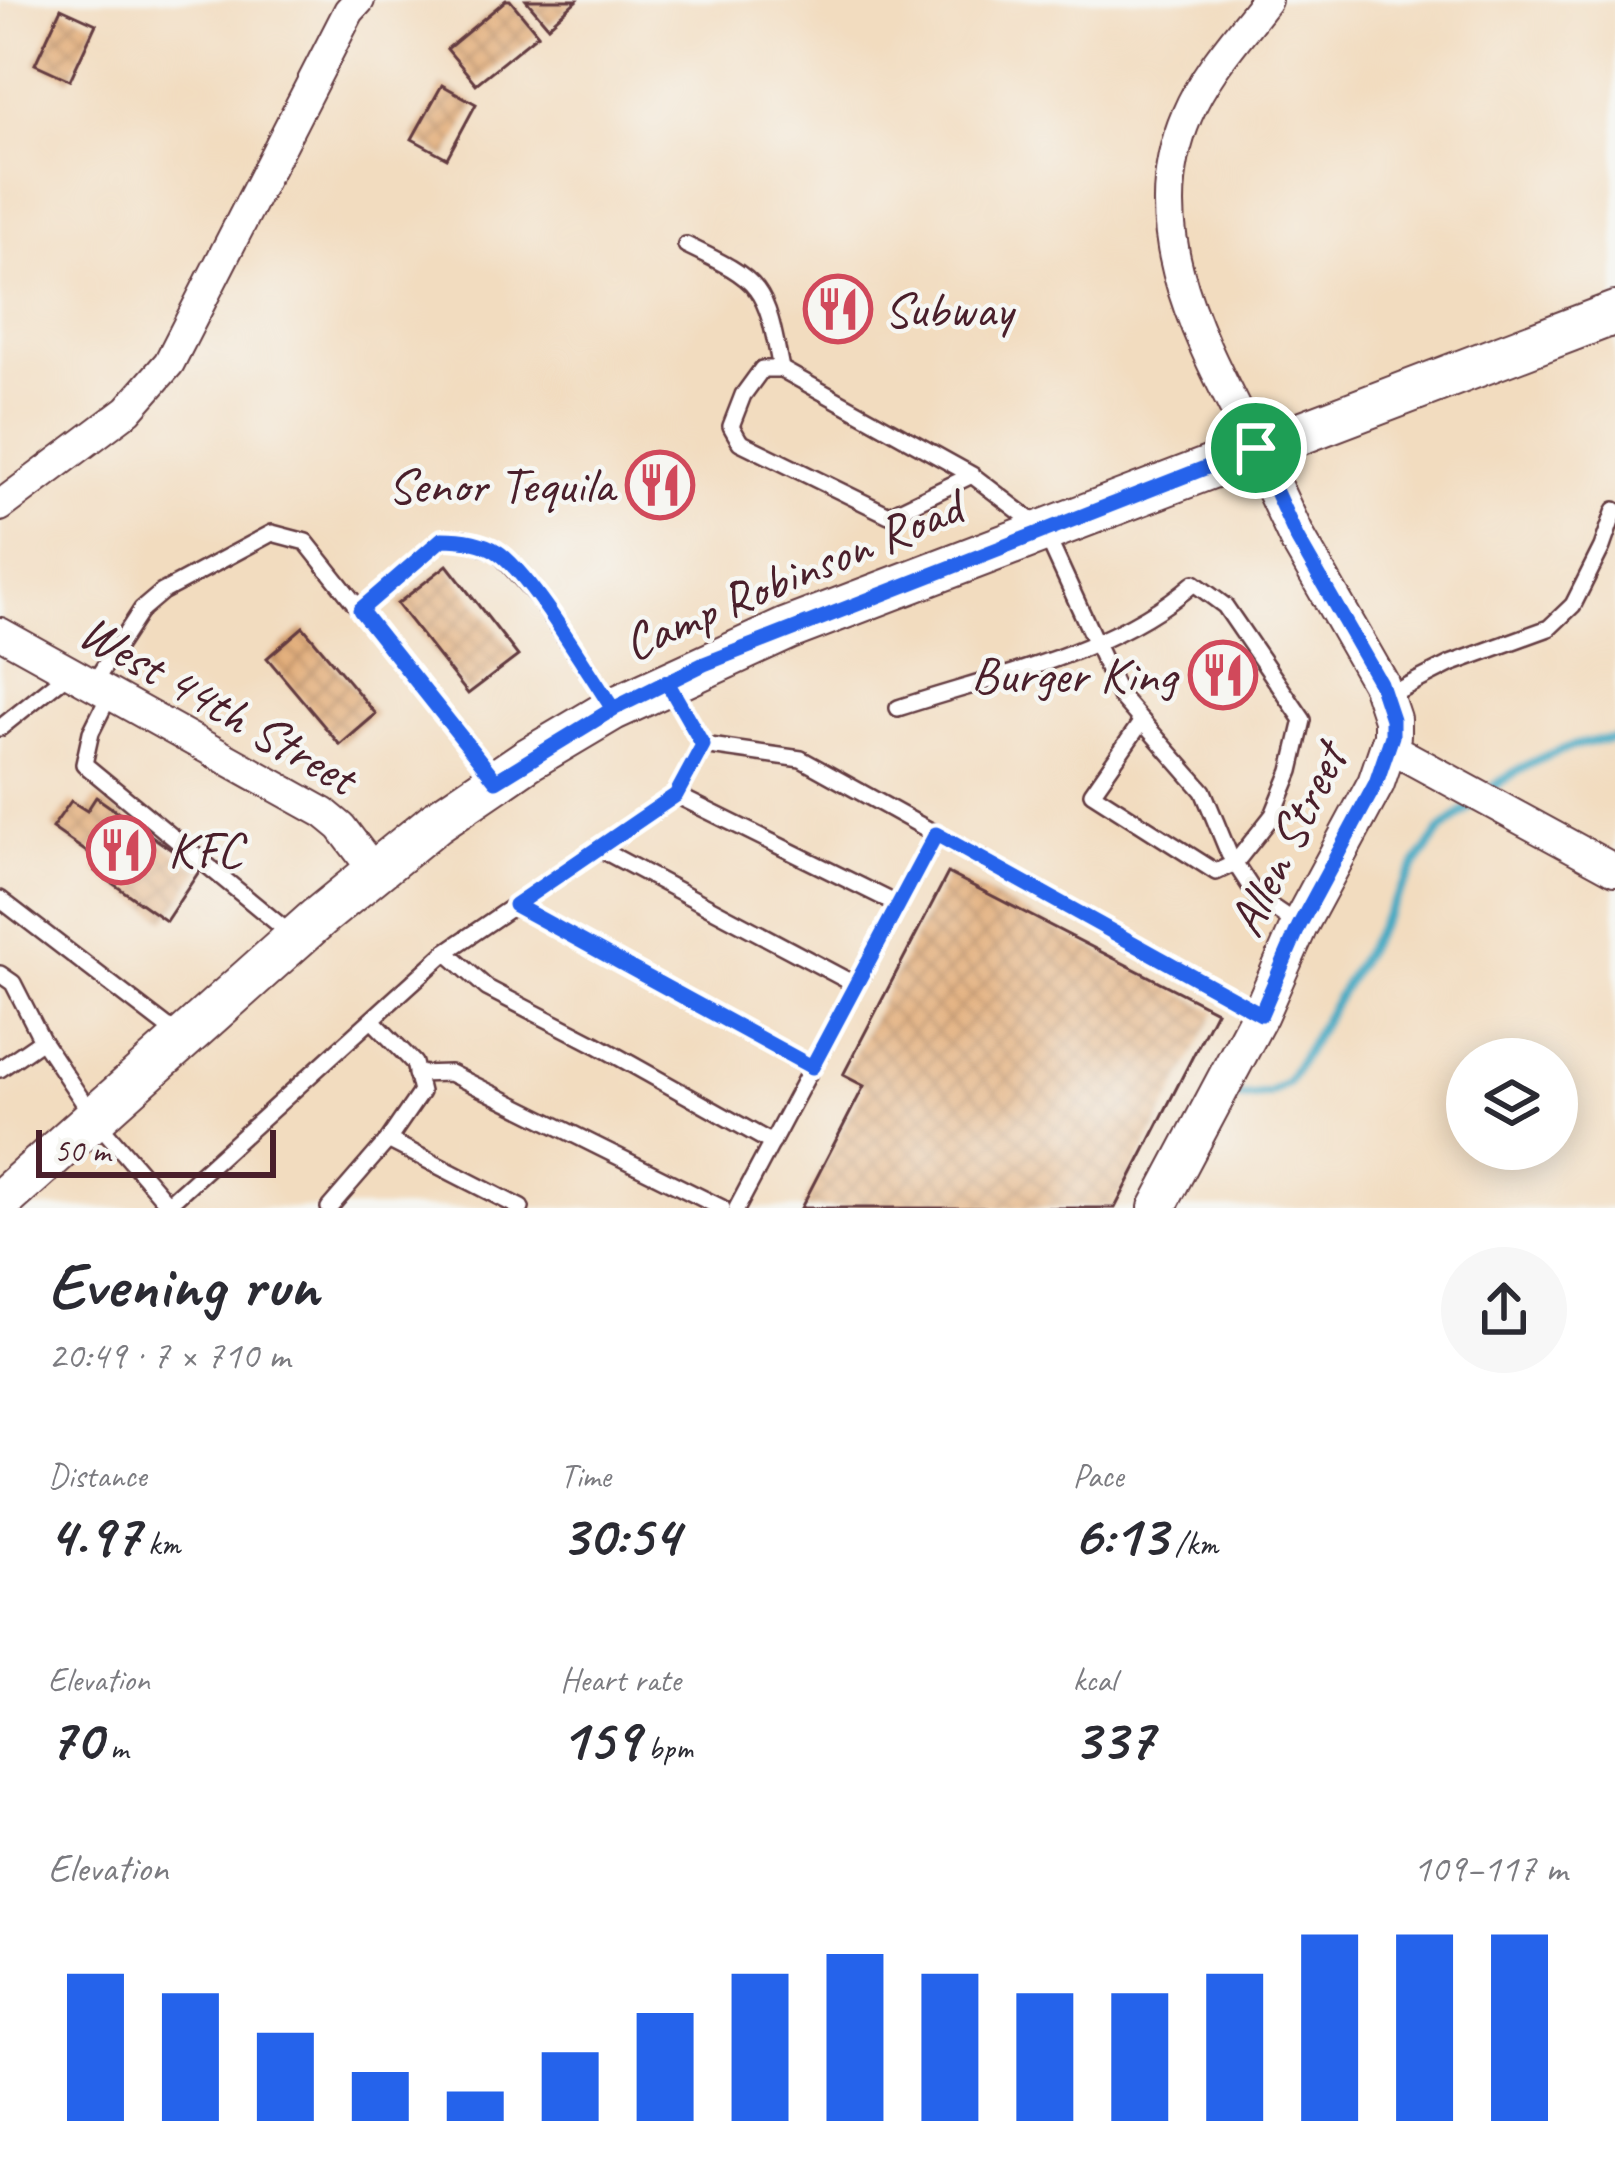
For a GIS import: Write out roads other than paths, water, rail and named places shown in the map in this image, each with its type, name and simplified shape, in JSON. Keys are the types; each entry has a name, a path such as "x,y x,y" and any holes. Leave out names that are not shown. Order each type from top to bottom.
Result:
{"main road":[{"name":"Camp Robinson Road","path":"0,1202 296,938 436,822 613,709 788,628 1615,314"}],"street":[{"path":"0,506 145,394 169,363 349,10 359,0"},
{"path":"1256,448 1187,305 1168,227 1167,200 1174,150 1187,115 1206,79 1266,0"},
{"name":"Allen Street","path":"1157,1208 1261,1014 1299,926 1376,783 1389,747 1392,719 1385,698 1297,538 1256,448"},
{"name":"West 44th Street","path":"0,633 324,813 375,872"},
{"path":"1389,747 1615,870"}],"lane":[{"path":"686,245 735,269 763,295 781,369"},
{"path":"972,475 889,515 740,442 730,426 743,395 763,370 781,369 972,475 1044,530 1120,696 1203,791 1235,863 1257,897 1299,926"},
{"path":"1385,698 1450,664 1549,628 1573,605 1603,547 1615,511"},
{"path":"0,728 91,684 142,609 162,592 272,533 306,542 496,781"},
{"path":"360,610 442,539 464,539 498,552 539,600 613,709"},
{"path":"898,708 1099,645 1131,623 1160,613 1193,583 1225,606 1303,720 1291,771 1273,815 1235,863 1216,872 1093,794 1142,721"},
{"path":"667,682 703,745"},
{"path":"91,684 91,732 84,764 296,938"},
{"path":"0,974 13,983 42,1040 94,1118 171,1206 446,952 676,795 703,745"},
{"path":"703,745 801,759 1261,1014"},
{"path":"676,795 898,905"},
{"path":"737,1208 936,834"},
{"path":"598,848 856,985"},
{"path":"0,899 182,1039"},
{"path":"515,905 812,1067"},
{"path":"446,952 487,988 772,1143"},
{"path":"329,1208 388,1140 421,1092 414,1063 372,1020"},
{"path":"0,1069 42,1040"},
{"path":"416,1074 450,1073 722,1208"},
{"path":"388,1140 520,1208"}],"waterway":[{"path":"1487,792 1547,756 1615,739"},
{"path":"1239,1097 1268,1094 1288,1082 1416,864 1441,830 1474,803"}],"place":[{"name":"Subway","path":"838,309"},
{"name":"Senor Tequila","path":"660,485"},
{"name":"Burger King","path":"1223,675"},
{"name":"KFC","path":"121,850"}]}
